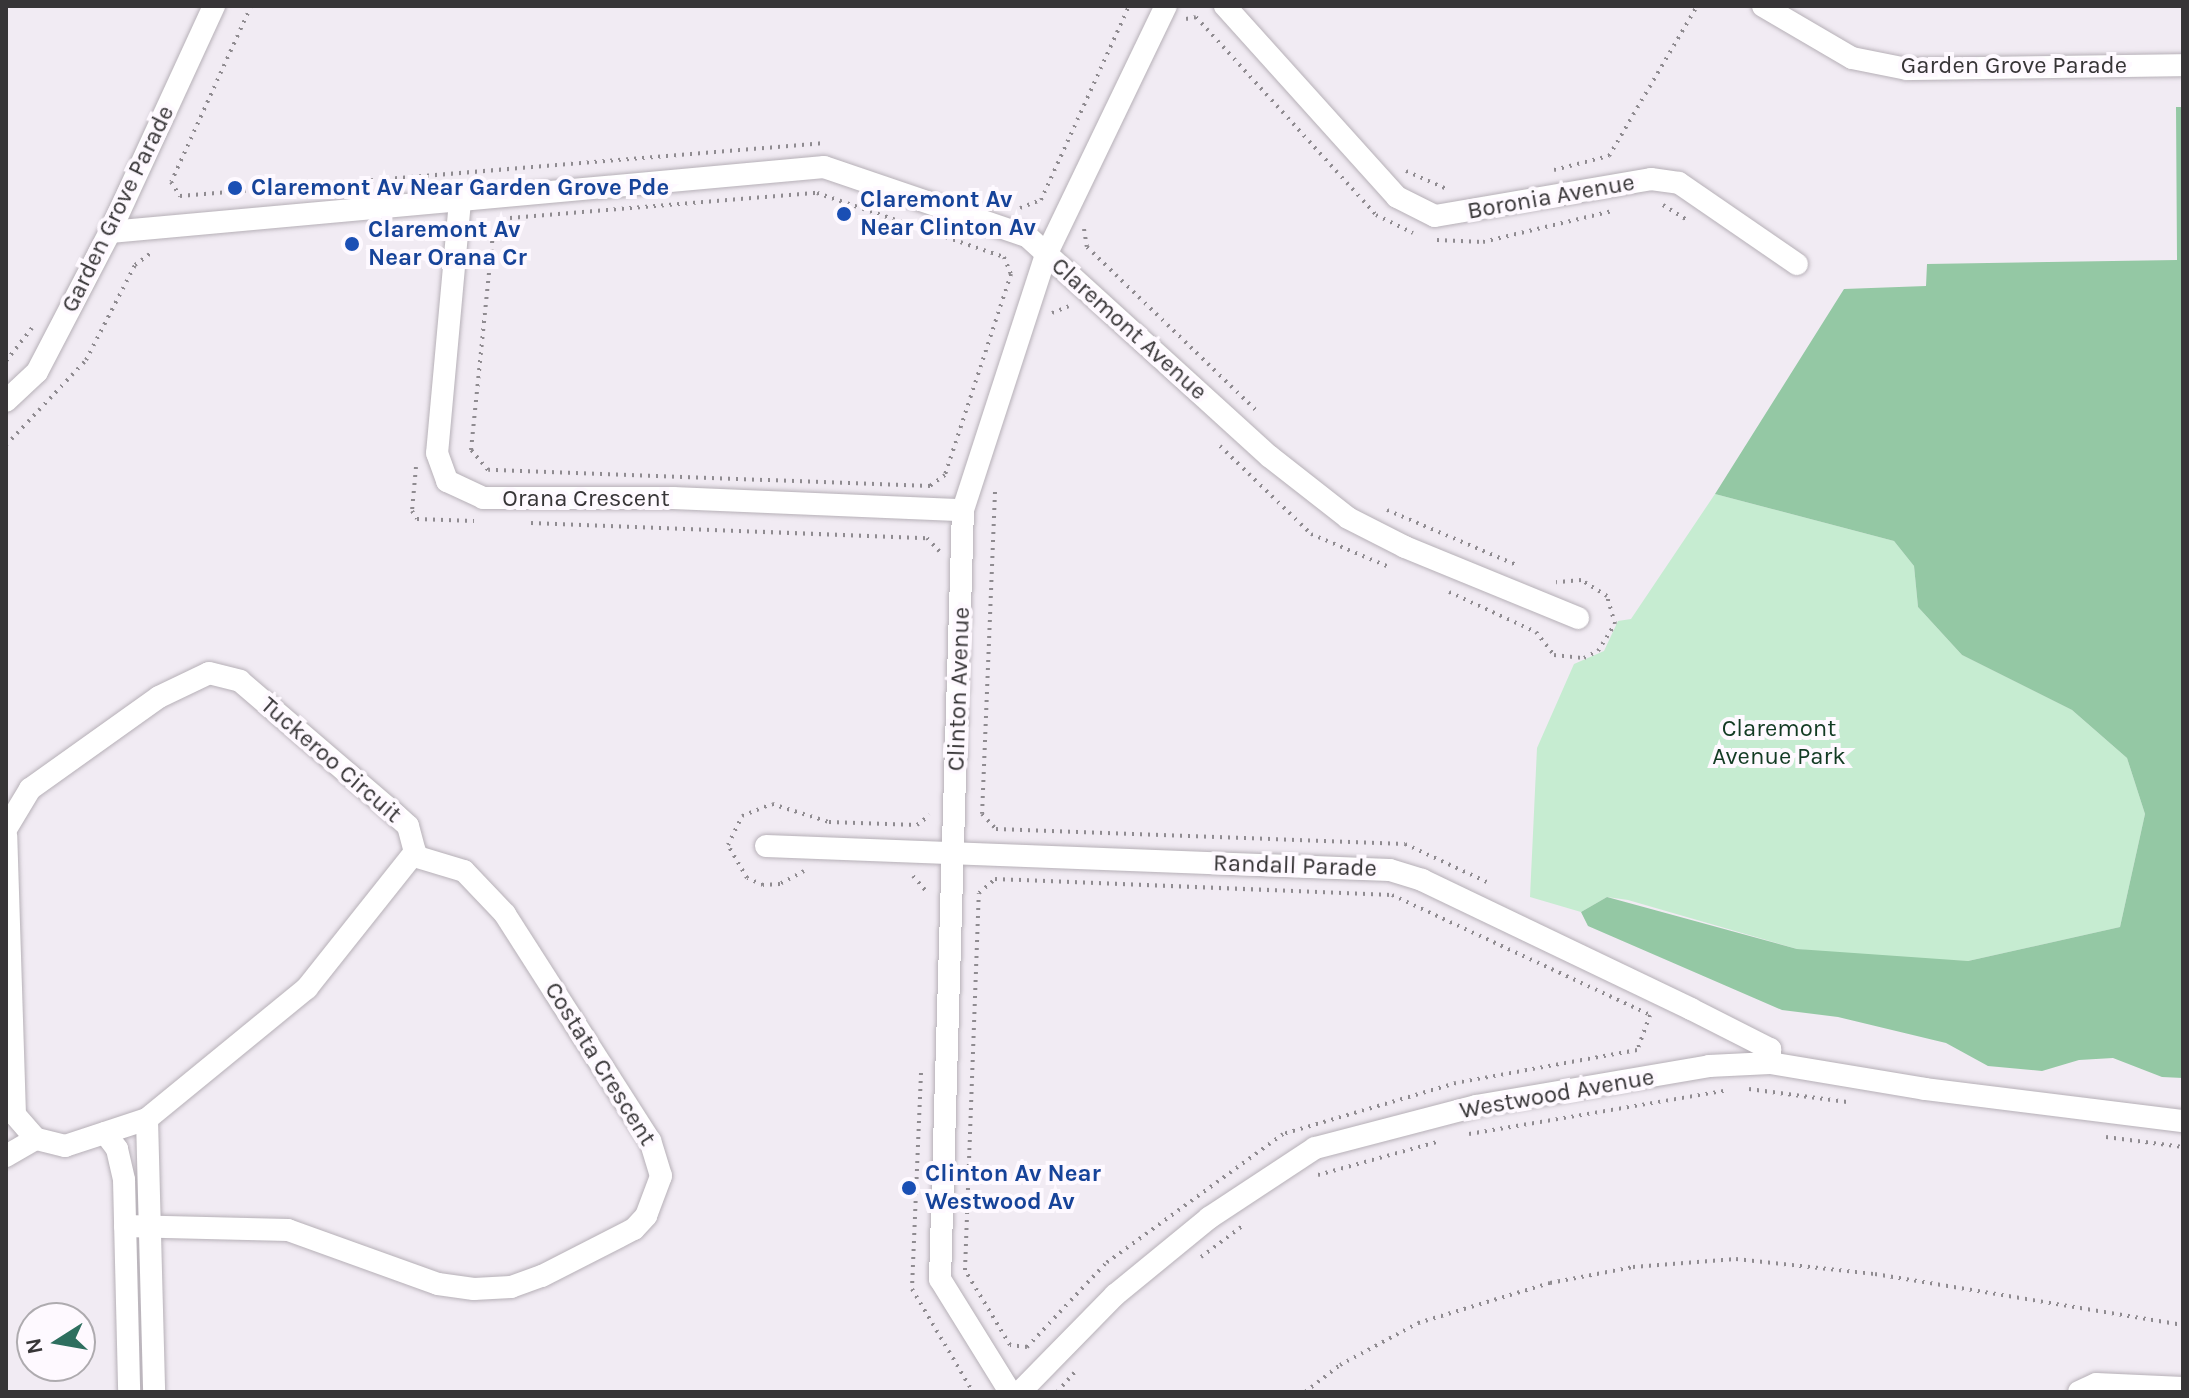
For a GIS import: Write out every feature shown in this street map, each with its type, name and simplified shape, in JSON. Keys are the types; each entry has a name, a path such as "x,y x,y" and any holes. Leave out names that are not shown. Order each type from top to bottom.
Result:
{"street":[{"name":"Garden Grove Parade","path":"6,401 37,372 110,232 214,6"},
{"name":"Boronia Avenue","path":"1225,6 1397,197 1435,216 1651,179 1679,183 1797,264"},
{"name":"Garden Grove Parade","path":"1763,6 1852,58 1907,69 2183,65"},
{"name":"Clinton Avenue","path":"1010,1392 940,1279 963,510 1046,255 1173,13"},
{"name":"Claremont Avenue","path":"110,232 824,167 1027,236 1269,456 1348,518 1405,547 1578,618"},
{"name":"Orana Crescent","path":"460,201 437,453 447,481 483,498 673,498 963,510"},
{"name":"Tuckeroo Circuit","path":"6,829 30,789 159,697 209,673 240,681 387,807 408,826 414,856"},
{"path":"6,836 15,1115 36,1139 65,1146 147,1119 307,988 414,856"},
{"name":"Randall Parade","path":"766,846 1390,870 1422,880 1770,1049 1770,1063"},
{"name":"Costata Crescent","path":"125,1226 288,1230 438,1284 474,1289 511,1287 542,1276 634,1229 646,1216 661,1176 650,1141 505,914 464,871 414,856"},
{"name":"Westwood Avenue","path":"1020,1392 1115,1295 1209,1218 1315,1148 1476,1106 1709,1066 1770,1063 1925,1089 2183,1121"},
{"path":"147,1119 154,1392"},
{"path":"105,1133 123,1167 129,1392"},
{"path":"6,1156 36,1139"},
{"path":"2079,1392 2096,1384 2183,1388"}],"path":[{"path":"251,6 171,182 180,196 821,141 834,146"},
{"path":"1008,204 1021,208 1041,200 1129,6"},
{"path":"1549,171 1609,156 1697,6"},
{"path":"1173,13 1196,17 1376,215 1417,234"},
{"path":"1395,159 1406,171 1460,194"},
{"path":"817,193 1004,257 1011,274 945,475 930,486 488,470 471,450 493,234 510,218 817,193"},
{"path":"1656,201 1702,228"},
{"path":"1430,238 1455,244 1483,242 1627,208"},
{"path":"1084,226 1087,247 1269,422"},
{"path":"6,445 86,360 135,265 152,252 167,250"},
{"path":"1048,324 1053,310 1074,304"},
{"path":"6,361 35,324"},
{"path":"1208,434 1311,534 1393,569"},
{"path":"416,464 412,511 417,519 479,521"},
{"path":"995,487 982,814 996,829 1405,844 1487,882"},
{"path":"1376,505 1528,570"},
{"path":"525,523 927,538 942,554"},
{"path":"1435,586 1536,632 1554,655 1576,659 1598,651 1615,624 1607,596 1581,580 1555,583 1541,576"},
{"path":"818,872 804,871 780,884 763,885 747,878 728,845 731,832 756,806 772,804 829,822 917,825 931,814 931,799"},
{"path":"901,875 915,876 927,890 927,905"},
{"path":"995,879 1392,895 1650,1015 1637,1050 1617,1054 1456,1083 1291,1130 1105,1264 1027,1347 1010,1345 965,1270 979,893 995,879"},
{"path":"921,1070 912,1289 974,1386 973,1392"},
{"path":"1309,1177 1468,1134 1741,1088 1851,1102"},
{"path":"2093,1135 2183,1147"},
{"path":"1199,1258 1248,1222"},
{"path":"1305,1392 1340,1365 1418,1323 1550,1283 1633,1267 1736,1259 2183,1325"},
{"path":"1057,1392 1087,1359"}],"green space":[{"path":"2176,107 2183,107 2183,1078 2162,1077 2113,1058 2079,1060 2042,1071 1988,1066 1946,1043 1838,1017 1782,1010 1588,926 1581,912 1607,897 1797,949 1968,961 2120,927 2145,814 2127,758 2072,710 1962,655 1918,607 1914,566 1894,541 1715,494 1844,289 1926,286 1927,264 2177,260"},
{"name":"Claremont Avenue Park","path":"1715,494 1894,541 1914,566 1918,607 1962,655 2072,710 2127,758 2145,814 2120,927 1968,961 1883,959 1797,949 1628,900 1607,897 1581,912 1530,897 1537,748 1574,664 1604,651 1618,621 1631,619"}],"place":[{"name":"Claremont Av Near Garden Grove Pde","path":"235,188"},
{"name":"Claremont Av Near Clinton Av","path":"844,214"},
{"name":"Claremont Av Near Orana Cr","path":"352,244"},
{"name":"Clinton Av Near Westwood Av","path":"909,1188"}]}
